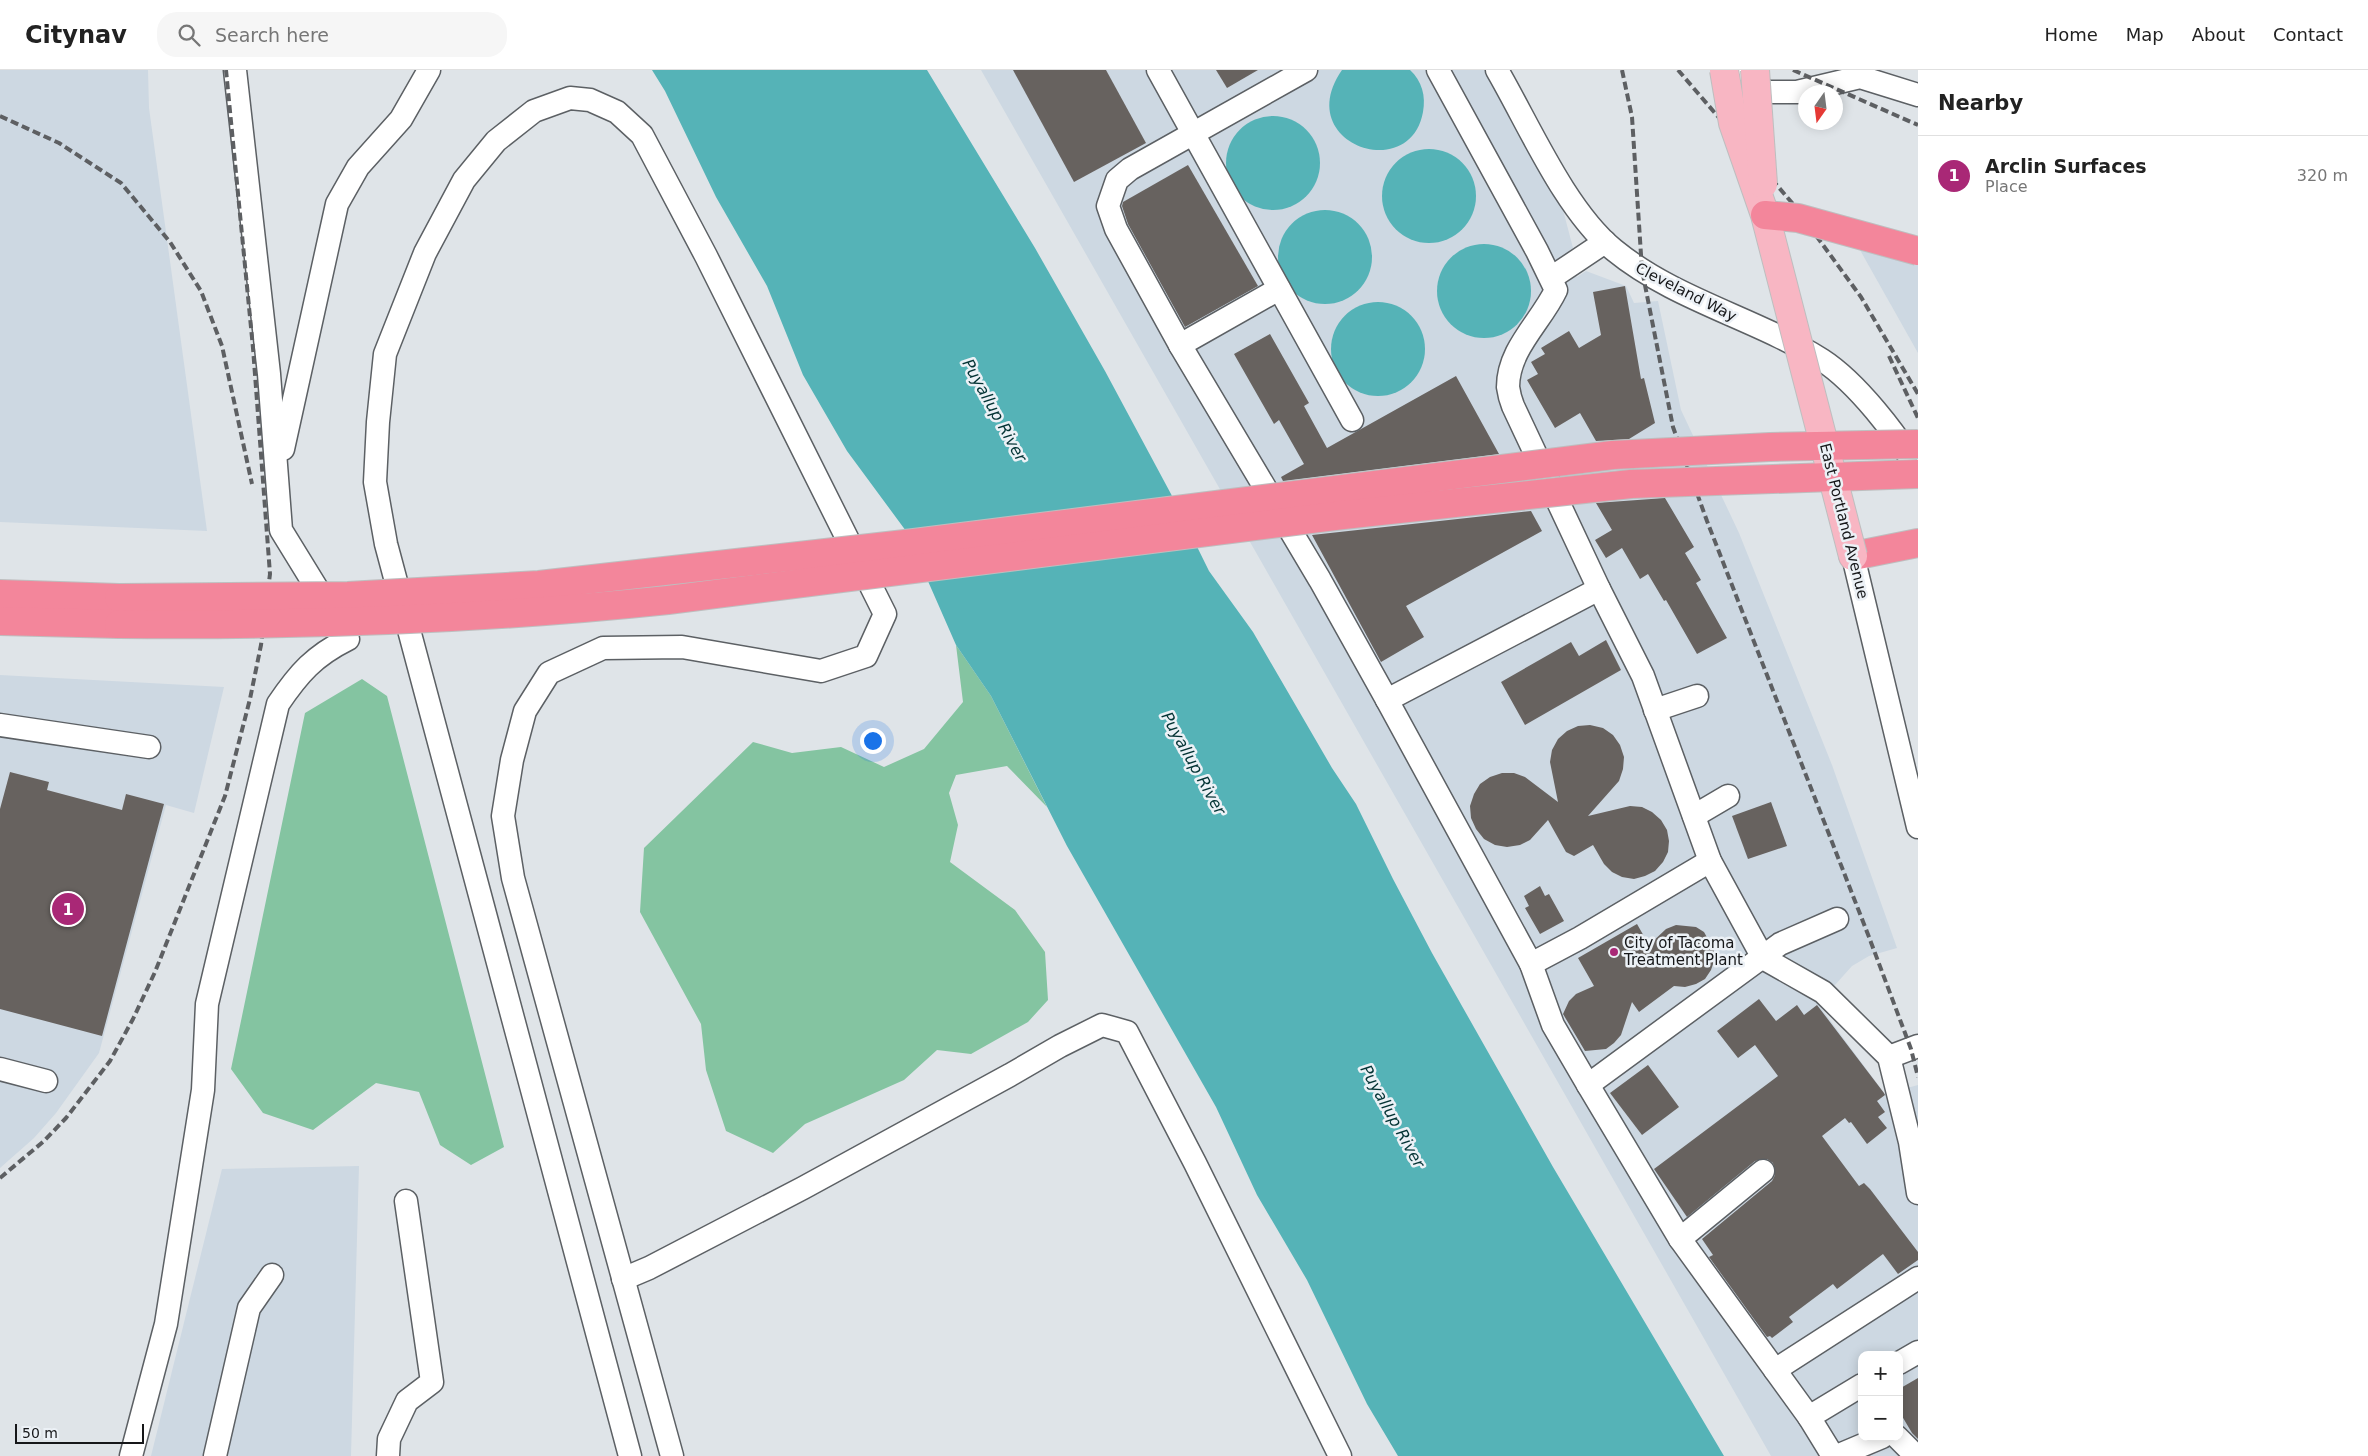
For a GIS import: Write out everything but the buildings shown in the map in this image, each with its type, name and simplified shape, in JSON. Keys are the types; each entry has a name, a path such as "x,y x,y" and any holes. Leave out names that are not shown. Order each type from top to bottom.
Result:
{"highway":[{"path":"1765,215 1798,218 1918,252"},
{"path":"0,621 119,611 539,585 914,543 1614,455 1770,447 1918,444"},
{"path":"0,594 119,611 310,624 488,616 574,610 678,599 1334,516 1631,484 1918,472"},
{"path":"1856,565 1918,543"}],"main road":[{"name":"East Portland Avenue","path":"1724,70 1733,123 1765,215 1856,565"},
{"name":"East Portland Avenue","path":"1754,70 1760,122 1765,215"}],"street":[{"path":"131,1456 166,1324 203,1090 207,1004 278,704 297,676 325,651 348,639 281,530 269,374 236,70"},
{"path":"277,480 285,432 337,204 358,167 401,119 429,70"},
{"path":"1158,70 1352,420"},
{"path":"1306,70 1130,169 1117,180 1108,206 1116,229 1180,345 1320,580 1387,700 1531,964 1553,1025 1588,1085 1680,1239 1809,1417 1833,1456"},
{"path":"1438,70 1556,290 1518,351 1511,370 1508,388 1513,406 1599,589 1643,676 1710,861 1763,958 1824,992 1889,1057 1910,1142 1918,1193"},
{"name":"Cleveland Way","path":"1496,70 1572,201 1605,242 1632,264 1665,283 1714,309 1777,336 1823,361 1862,396 1907,450 1918,472"},
{"path":"1736,70 1767,92 1797,92 1860,77 1918,94"},
{"path":"630,1456 386,544 375,482 378,422 385,354 425,253 464,180 496,141 534,111 570,98 590,100 618,112 642,136 706,256 885,614 866,656 821,671 682,647 603,648 550,673 525,711 512,760 503,816 513,878 672,1456"},
{"path":"1551,278 1605,242"},
{"path":"1180,345 1279,289"},
{"name":"East Portland Avenue","path":"1856,565 1918,827"},
{"path":"1387,700 1599,589"},
{"path":"1655,710 1697,696"},
{"path":"0,725 149,748"},
{"path":"1694,816 1728,796"},
{"path":"1531,964 1580,938 1710,861"},
{"path":"1588,1085 1780,944 1837,920"},
{"path":"623,1279 649,1268 803,1188 1003,1080 1068,1042 1102,1025 1117,1028 1127,1032 1186,1145 1340,1456"},
{"path":"1889,1057 1918,1046"},
{"path":"0,1069 46,1082"},
{"path":"1680,1239 1763,1171"},
{"path":"388,1456 389,1439 407,1401 432,1382 406,1201"},
{"path":"215,1456 249,1308 272,1275"},
{"path":"1775,1370 1916,1287"},
{"path":"1903,1361 1918,1352"},
{"path":"1809,1417 1858,1387"},
{"path":"1837,1456 1873,1441"},
{"path":"1901,1441 1913,1453 1918,1454"}],"shaded area":[{"path":"0,70 148,70 149,108 207,531 0,522"},
{"path":"981,70 1485,70 1562,206 1573,248 1564,255 1577,277 1586,271 1626,286 1634,303 1658,301 1681,410 1739,533 1832,765 1897,948 1869,956 1852,966 1818,1004 1885,1094 1918,1085 1918,1456 1771,1456"},
{"path":"1860,250 1918,265 1918,353"},
{"path":"0,675 224,687 194,813 166,805 99,1053 56,1113 34,1138 0,1168"},
{"path":"359,1166 351,1456 151,1456 222,1169"}],"green space":[{"path":"956,645 991,696 1047,807 1007,766 956,775 949,793 958,825 950,862 1015,910 1045,952 1048,1000 1028,1022 971,1054 937,1050 904,1080 805,1124 773,1153 726,1131 706,1070 701,1024 640,912 644,848 753,742 792,753 841,747 884,767 924,749 963,702"},
{"path":"362,679 387,696 504,1147 471,1165 440,1145 419,1092 376,1083 313,1130 263,1113 231,1069 305,713"}],"water":[{"name":"Puyallup River","path":"652,70 927,70 1035,248 1105,371 1171,494 1209,571 1253,632 1332,768 1356,804 1432,953 1553,1167 1724,1456 1398,1456 1367,1404 1307,1280 1257,1195 1216,1107 1067,846 991,696 956,645 906,531 847,451 803,375 767,286 716,197 665,91"},
{"path":"1342,70 1410,70 1418,79 1424,100 1423,112 1414,134 1398,146 1378,150 1358,146 1342,135 1331,118 1330,96"},
{"path":"1273,116 1291,119 1306,130 1317,145 1320,163 1317,181 1306,196 1291,207 1273,210 1255,207 1240,196 1229,181 1226,163 1229,145 1240,130 1255,119"},
{"path":"1420,149 1438,149 1463,162 1473,178 1476,196 1473,214 1463,230 1438,243 1420,243 1395,230 1382,205 1382,187 1395,162"},
{"path":"1316,210 1334,210 1359,223 1369,239 1372,257 1369,275 1359,291 1334,304 1316,304 1291,291 1278,266 1278,248 1291,223"},
{"path":"1475,244 1493,244 1518,257 1528,273 1531,291 1528,309 1518,325 1493,338 1475,338 1450,325 1437,300 1437,282 1450,257"},
{"path":"1369,302 1387,302 1412,315 1422,331 1425,349 1422,367 1412,383 1387,396 1369,396 1344,383 1331,358 1331,340 1344,315"}],"railway":[{"path":"0,1178 44,1141 66,1118 110,1061 133,1019 155,972 225,796 250,699 261,645 270,574 253,348 226,70"},
{"path":"1622,70 1632,117 1642,270 1673,427 1707,521 1869,937 1911,1049 1918,1077"},
{"path":"1678,70 1793,204 1861,297 1918,394"},
{"path":"1793,70 1918,125"},
{"path":"0,116 59,143 121,183 170,242 201,291 222,346 252,484"},
{"path":"1889,356 1918,418"}],"place":[{"name":"Arclin Surfaces","path":"68,909"},
{"name":"City of Tacoma Treatment Plant","path":"1614,952"}]}
